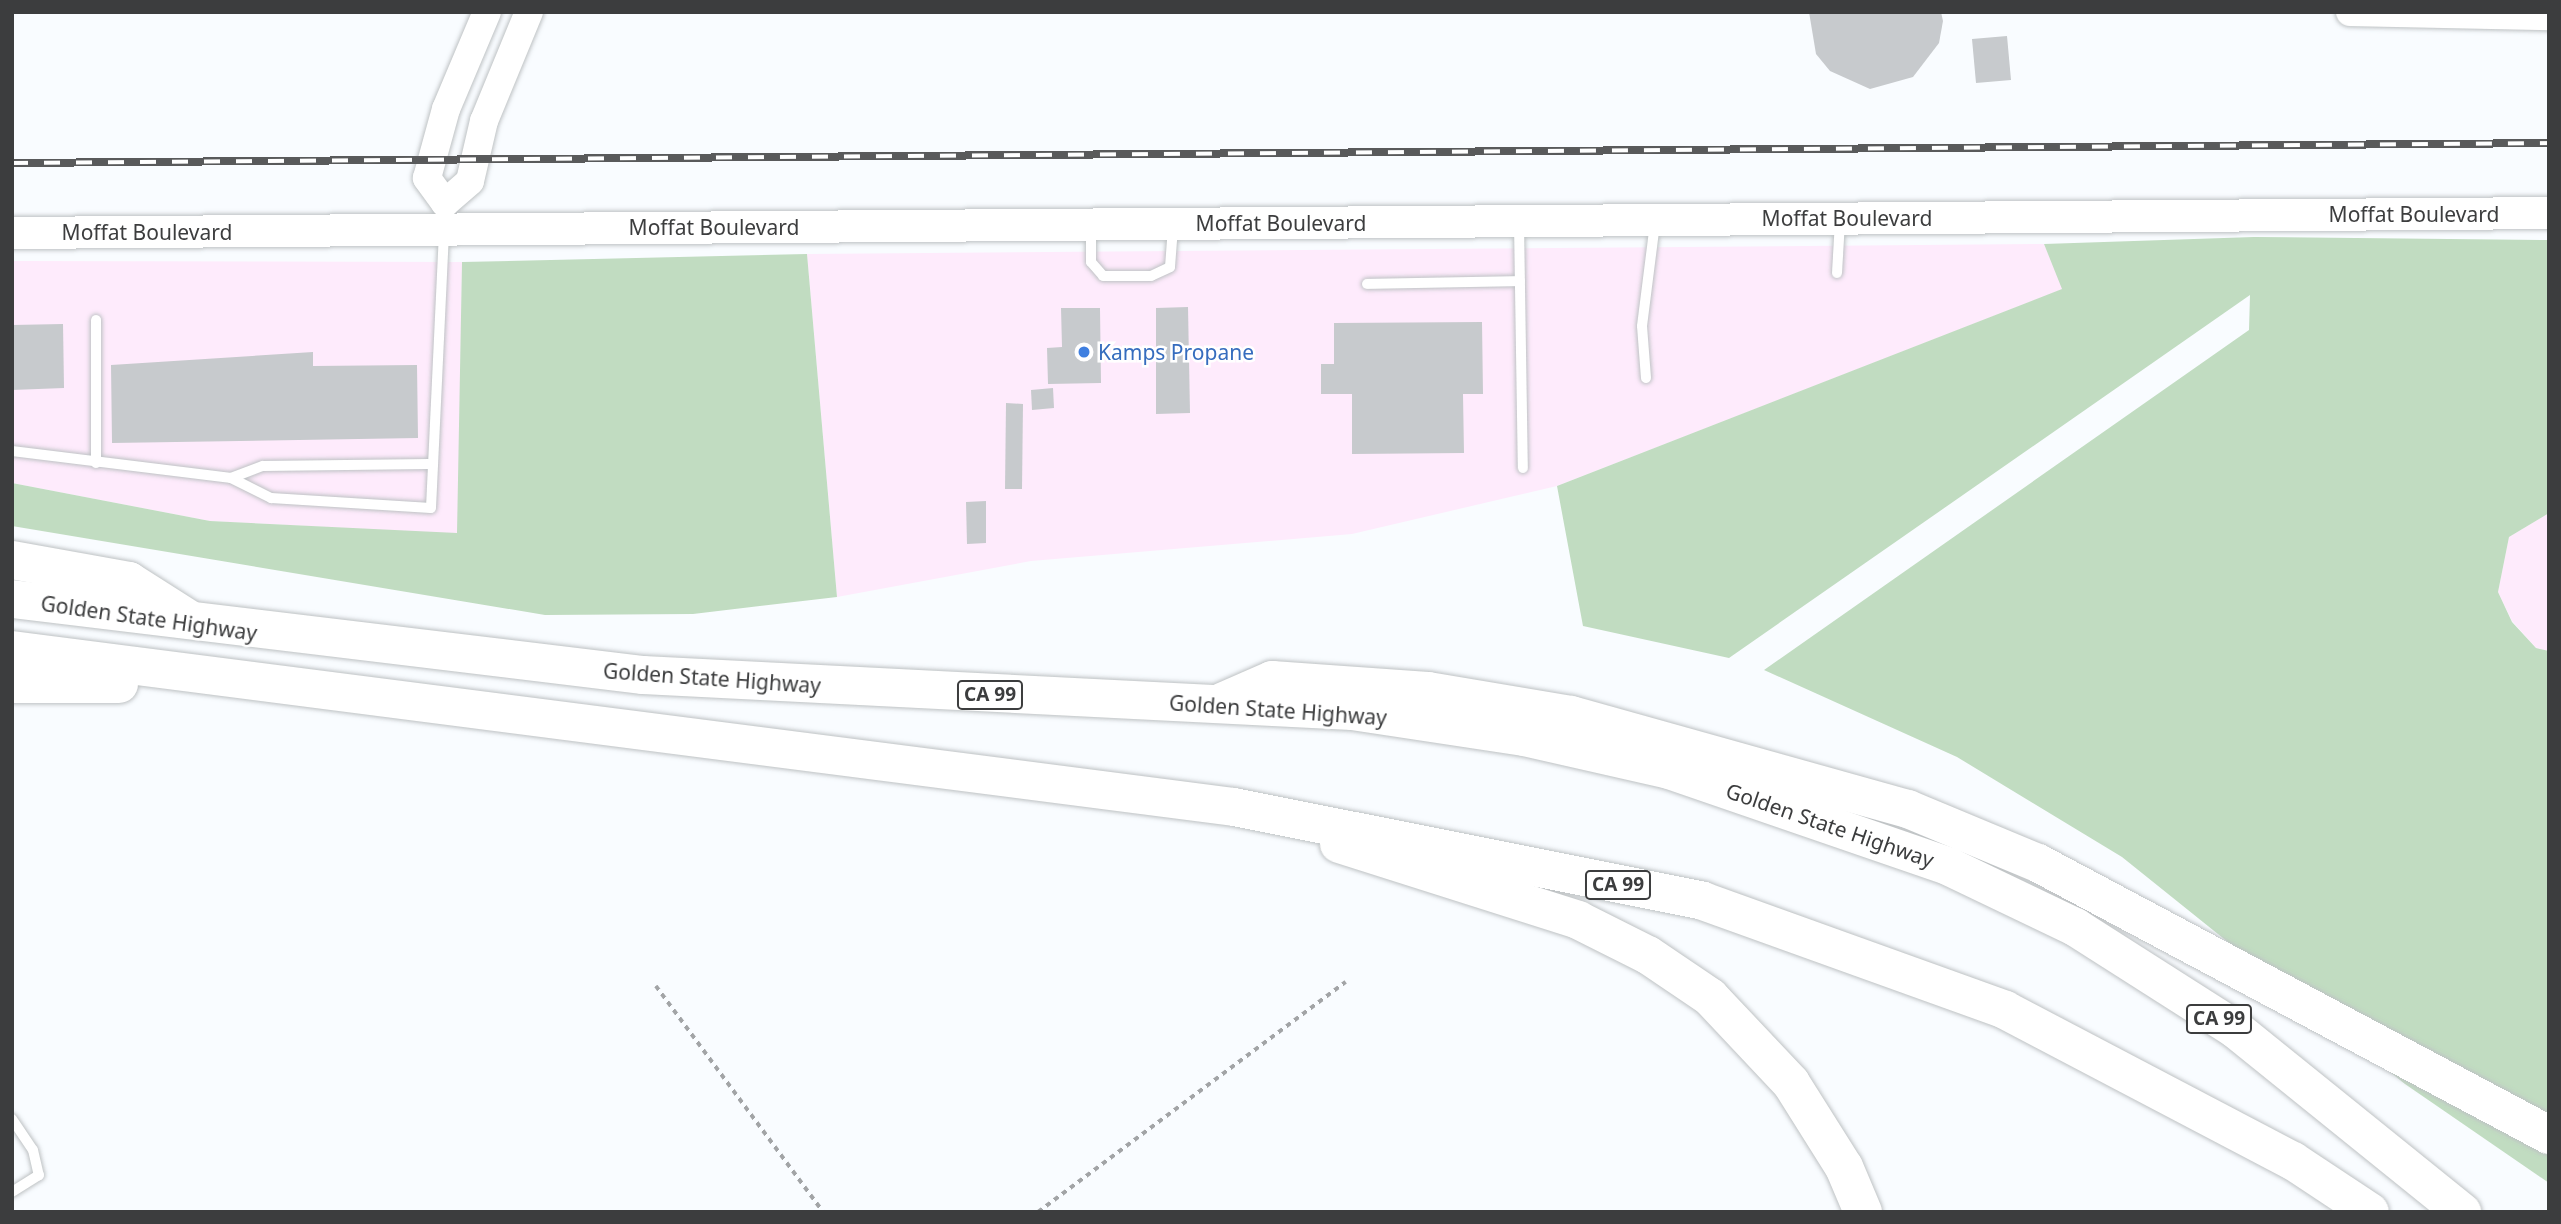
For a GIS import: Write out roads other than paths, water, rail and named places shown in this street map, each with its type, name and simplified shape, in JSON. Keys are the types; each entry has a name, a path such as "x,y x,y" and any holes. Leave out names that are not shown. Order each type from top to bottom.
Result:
{"highway":[{"path":"12,560 129,581 201,626"},
{"name":"Golden State Highway","path":"12,599 201,626 643,675 1352,711 1524,737 1669,770 1950,867 2075,928 2235,1028 2462,1212"},
{"name":"CA 99","path":"12,650 1234,807 1703,901 1816,937 2005,1010 2123,1069 2292,1161 2370,1212"},
{"path":"1215,705 1272,680 1428,691 1571,715 1908,809 2038,863 2549,1135"},
{"path":"12,684 291,685"},
{"path":"1234,807 1408,870 1566,916 1648,955 1710,997 1791,1083 1844,1167 1863,1212"}],"main road":[{"name":"Moffat Boulevard","path":"12,233 444,216 1091,225 2549,212"}],"street":[{"path":"487,12 446,109 427,178 444,216 470,181 484,121 528,12"},
{"path":"2350,12 2549,16"}],"lane":[{"path":"12,451 230,478 271,498 431,508 429,464 444,216"},
{"path":"1838,273 1840,218"},
{"path":"1646,378 1642,326 1655,220"},
{"path":"1519,221 1523,468"},
{"path":"1091,225 1091,262 1103,276 1151,276 1170,267 1174,224"},
{"path":"1367,284 1520,281"},
{"path":"96,320 96,463"},
{"path":"230,478 262,466 429,464"},
{"path":"12,1119 39,1175 12,1192"}],"railway":[{"path":"12,163 2549,143"}],"place":[{"name":"Kamps Propane","path":"1084,352"}]}
